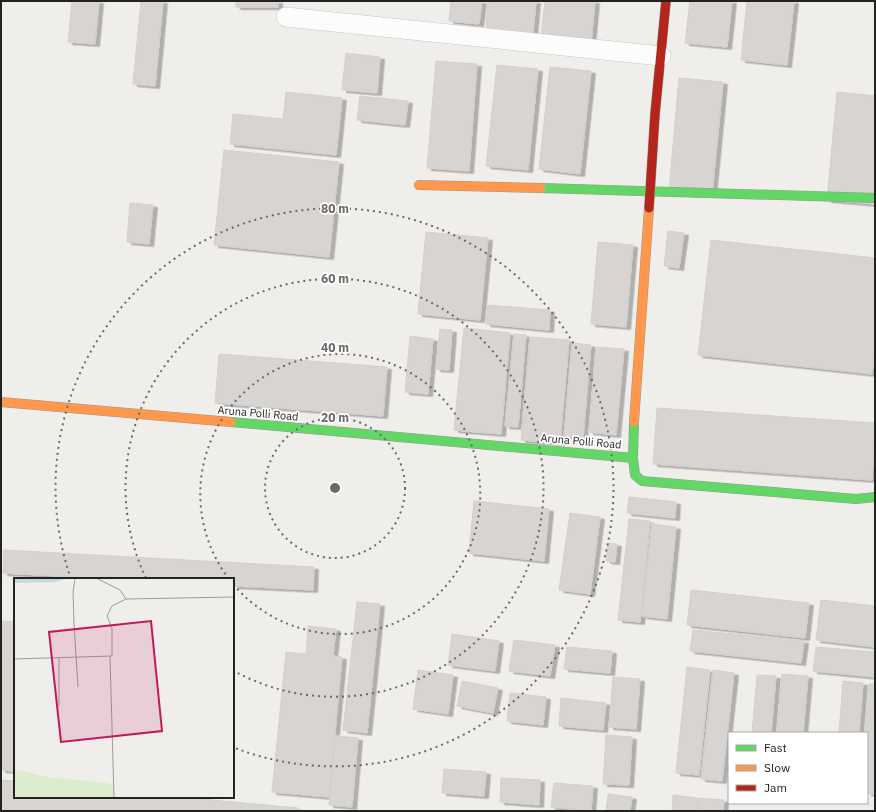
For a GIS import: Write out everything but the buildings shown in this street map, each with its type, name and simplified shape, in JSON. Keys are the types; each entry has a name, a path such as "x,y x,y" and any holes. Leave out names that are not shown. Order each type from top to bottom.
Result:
{"street":[{"path":"666,1 650,191 635,409 633,458 635,475 642,481 856,500 875,497"},
{"path":"286,17 661,56"},
{"path":"419,185 875,198"},
{"name":"Aruna Polli Road","path":"1,402 633,458"}],"traffic: fast":[{"path":"541,188 875,198"},
{"path":"231,422 633,458"},
{"path":"634,422 633,458 635,475 642,481 856,499 875,497"}],"traffic: slow":[{"path":"419,185 541,188"},
{"path":"634,422 649,208"},
{"path":"1,402 231,422"}],"traffic: jam":[{"path":"649,208 655,114 666,1"}]}
